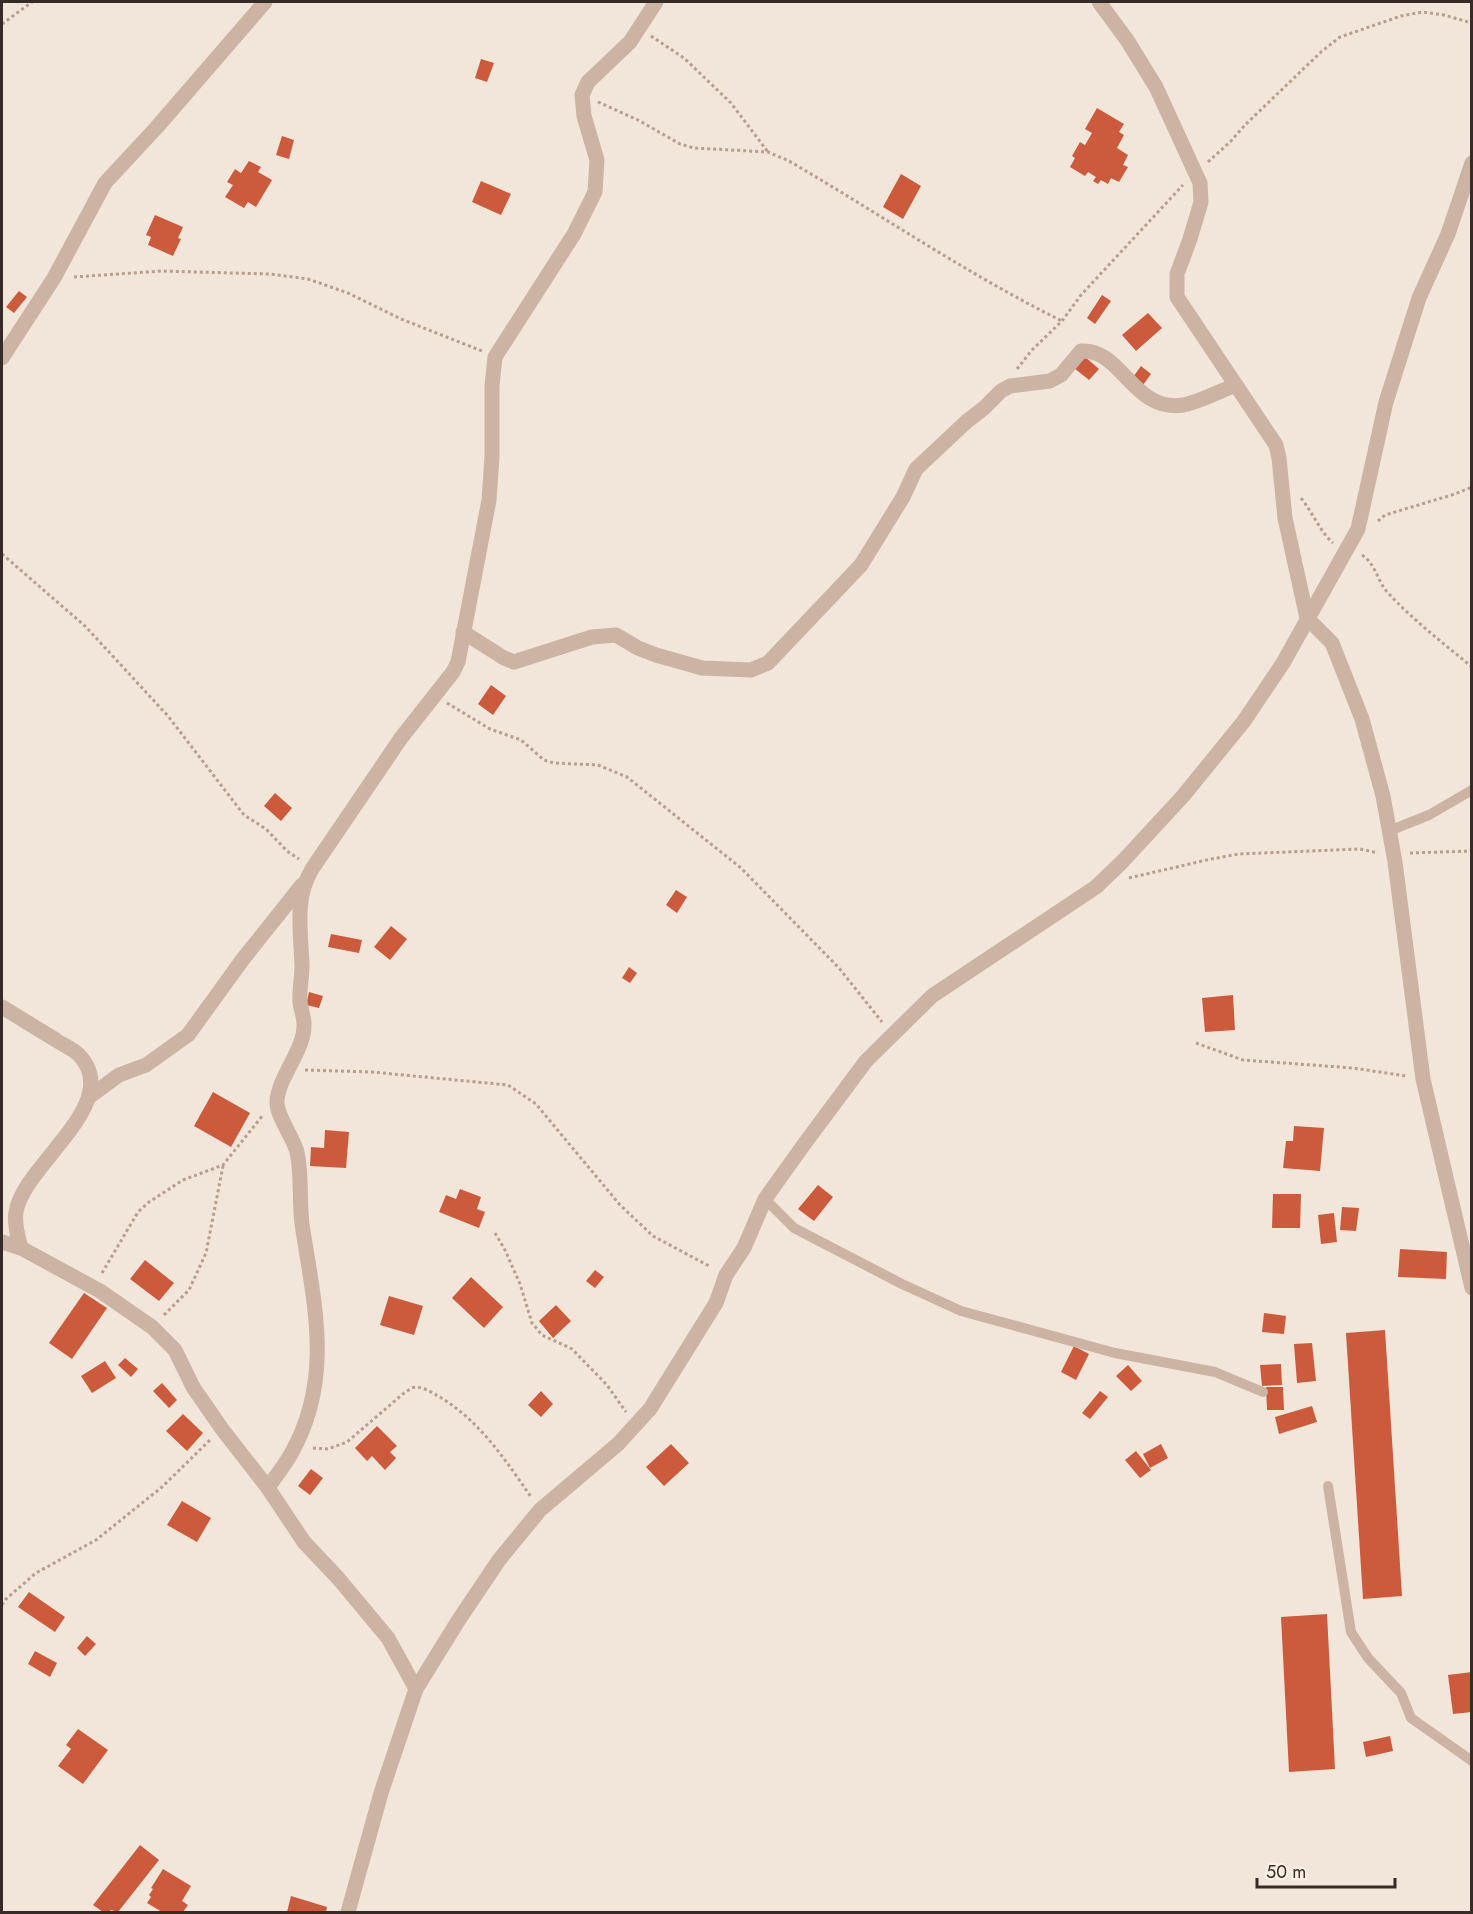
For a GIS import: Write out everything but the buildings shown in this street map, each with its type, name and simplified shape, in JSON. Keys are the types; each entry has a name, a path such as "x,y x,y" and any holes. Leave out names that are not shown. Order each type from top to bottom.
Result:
{"street":[{"path":"2,358 54,278 105,183 157,127 265,2"},
{"path":"89,1097 119,1075 146,1065 188,1035 243,959 309,875 401,738 458,662 489,500 495,357 574,234 595,192 597,160 584,116 582,95 588,82 630,42 656,2"},
{"path":"1099,2 1127,40 1156,87 1200,183 1201,202 1178,274 1177,297 1276,446 1285,518 1307,618 1332,643 1362,719 1383,796 1394,858 1423,1078 1472,1288"},
{"path":"348,1912 381,1793 416,1689 493,1569 540,1510 618,1444 650,1409 716,1303 726,1275 744,1248 765,1199 866,1061 932,996 1096,886 1123,861 1183,796 1244,721 1283,663 1358,529 1386,402 1419,298 1448,234 1472,163"},
{"path":"464,632 514,662 592,638 616,635 656,655 702,668 751,670 768,663 861,565 903,497 916,469 999,393 1010,386 1050,381 1061,375 1081,351 1091,351 1105,358 1142,394 1157,404 1183,405 1236,385"},
{"path":"268,1488 291,1454 307,1419 319,1353 317,1312 299,1203 296,1151 277,1102 304,1034 300,1001 302,968 299,922 301,894 309,875"},
{"path":"2,1007 78,1054 89,1070 92,1086 87,1105 26,1187 16,1211 16,1227 21,1248"},
{"path":"2,1242 21,1248 100,1291 152,1327 175,1350 193,1387 222,1429 268,1488 304,1542 338,1578 388,1638 416,1689"}],"lane":[{"path":"1389,831 1429,815 1472,790"},
{"path":"765,1199 794,1228 902,1284 961,1311 1115,1353 1215,1372 1263,1392"},
{"path":"1328,1486 1351,1632 1368,1659 1401,1693 1411,1718 1472,1761"}],"path":[{"path":"2,24 32,2"},
{"path":"999,393 1032,350 1062,321 1081,295 1193,168 1212,159 1321,52 1340,37 1391,19 1422,12 1444,15 1472,24"},
{"path":"639,28 684,58 731,103 768,152"},
{"path":"582,95 638,120 680,144 694,148 768,152 789,161 1016,298 1062,321"},
{"path":"54,278 162,271 270,274 308,279 348,293 401,319 495,357"},
{"path":"1281,473 1313,513 1323,534 1345,553 1356,552 1368,559 1385,591 1431,634 1472,667"},
{"path":"1376,523 1384,515 1472,487"},
{"path":"2,554 93,634 168,716 244,814 266,829 309,875"},
{"path":"434,696 490,729 521,740 544,760 554,763 598,765 627,777 741,868 839,968 893,1035"},
{"path":"1127,879 1211,859 1284,851 1360,849 1394,858 1472,851"},
{"path":"1196,1043 1243,1060 1353,1068 1423,1078"},
{"path":"288,1070 372,1072 508,1085 536,1104 620,1205 653,1236 726,1275"},
{"path":"152,1327 189,1290 206,1252 223,1165 257,1121 277,1102"},
{"path":"100,1291 101,1275 138,1212 183,1180 223,1165"},
{"path":"495,1233 520,1284 532,1323 542,1335 572,1349 607,1385 635,1426"},
{"path":"291,1454 310,1448 328,1449 347,1442 404,1393 418,1387 457,1406 506,1460 540,1510"},
{"path":"2,1605 36,1573 96,1540 162,1487 222,1429"}]}
